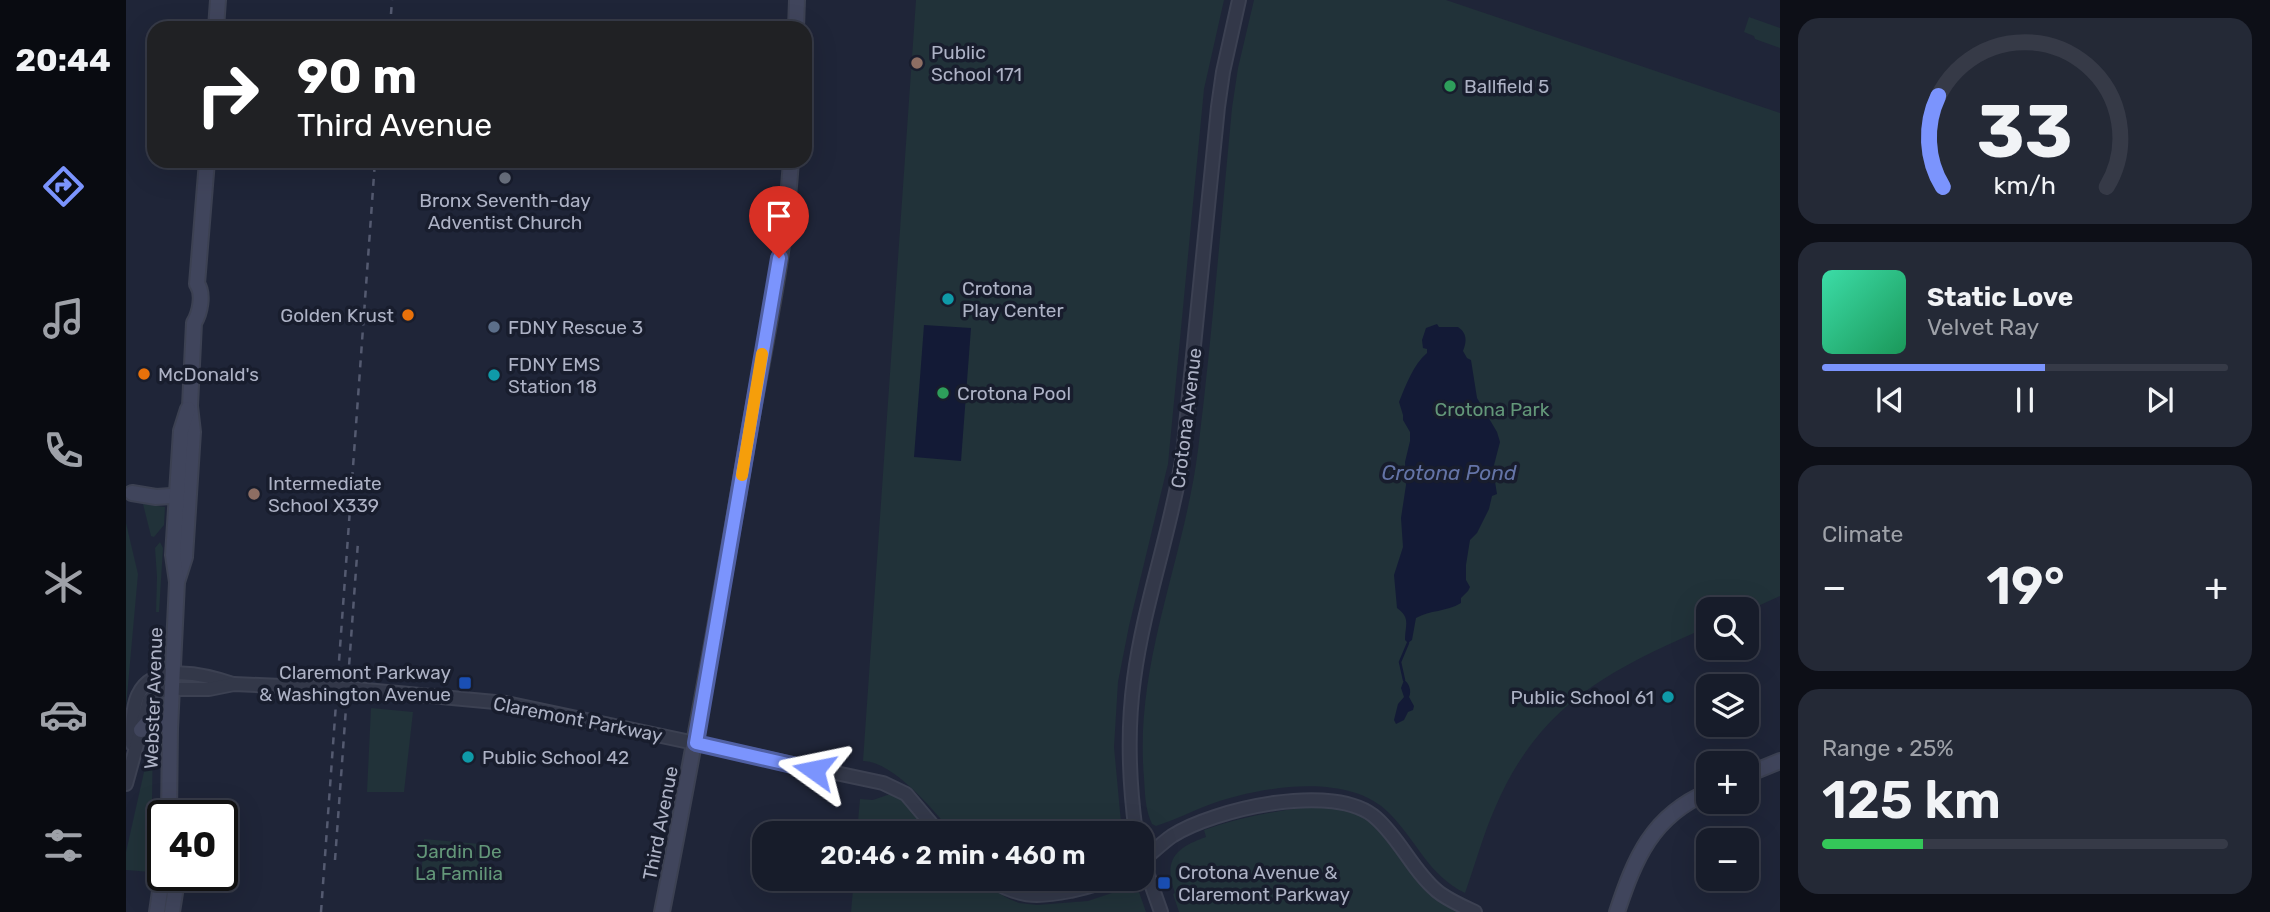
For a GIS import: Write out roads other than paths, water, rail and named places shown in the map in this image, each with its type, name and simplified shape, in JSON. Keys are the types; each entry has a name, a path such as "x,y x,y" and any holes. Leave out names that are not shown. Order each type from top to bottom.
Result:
{"main road":[{"path":"216,21 218,0"},
{"path":"796,21 797,0"},
{"name":"Webster Avenue","path":"169,800 177,582 185,557 183,495 193,432 190,406 194,324 189,317 191,289 197,284 206,168"},
{"name":"Third Avenue","path":"662,912 696,743 775,281 789,191 790,168"},
{"path":"132,493 156,497 183,495"},
{"path":"141,730 149,721 163,724 170,729"},
{"path":"1759,770 1780,761"},
{"path":"1617,912 1635,861 1653,833 1681,806 1696,798"},
{"path":"157,912 160,891"},
{"path":"172,912 175,891"}],"street":[{"name":"Crotona Avenue","path":"1135,821 1129,743 1134,676 1183,455 1218,107 1239,0"},
{"name":"Claremont Parkway","path":"173,674 210,676 233,684"},
{"path":"132,757 132,731 138,696 154,679 173,674"},
{"name":"Claremont Parkway","path":"172,689 209,690 233,684 355,689 506,703 888,785 906,794 929,821"},
{"path":"126,784 149,700 159,692 172,689"},
{"path":"1154,851 1172,836 1211,820 1286,802 1337,800 1373,814 1435,890 1474,912"},
{"path":"1012,891 1037,896 1067,891"},
{"path":"1154,891 1161,912"}],"water":[{"name":"Crotona Pond","path":"1437,324 1439,327 1458,327 1465,335 1463,351 1471,360 1477,398 1500,442 1493,469 1497,494 1492,496 1489,509 1477,533 1470,540 1466,580 1470,587 1461,598 1461,603 1416,618 1412,640 1408,643 1405,640 1406,619 1397,608 1394,575 1403,547 1401,518 1406,485 1405,462 1410,441 1410,432 1403,420 1399,402 1414,369 1427,353 1422,340 1426,328"},
{"name":"Crotona Pool","path":"924,325 971,328 961,461 914,457"},
{"path":"1404,680 1409,687 1409,697 1414,706 1404,720 1396,724 1394,720 1398,704 1404,697 1401,688"}],"waterway":[{"path":"1404,680 1400,662 1408,643"}],"railway":[{"path":"390,21 392,0"},
{"path":"321,912 374,168"},
{"path":"335,860 358,542"}],"place":[{"name":"Public School 171","path":"917,63"},
{"name":"Ballfield 5","path":"1450,86"},
{"name":"Bronx Seventh-day Adventist Church","path":"505,178"},
{"name":"Crotona Play Center","path":"948,299"},
{"name":"Golden Krust","path":"408,315"},
{"name":"FDNY Rescue 3","path":"494,327"},
{"name":"McDonald's","path":"144,374"},
{"name":"FDNY EMS Station 18","path":"494,375"},
{"name":"Crotona Pool","path":"943,393"},
{"name":"Intermediate School X339","path":"254,494"},
{"name":"Claremont Parkway & Washington Avenue","path":"465,683"},
{"name":"Public School 61","path":"1668,697"},
{"name":"Public School 42","path":"468,757"},
{"name":"Crotona Avenue & Claremont Parkway","path":"1164,883"}],"park label":[{"name":"Crotona Park","path":"1492,409"},
{"name":"Jardin De La Familia","path":"459,862"}]}
